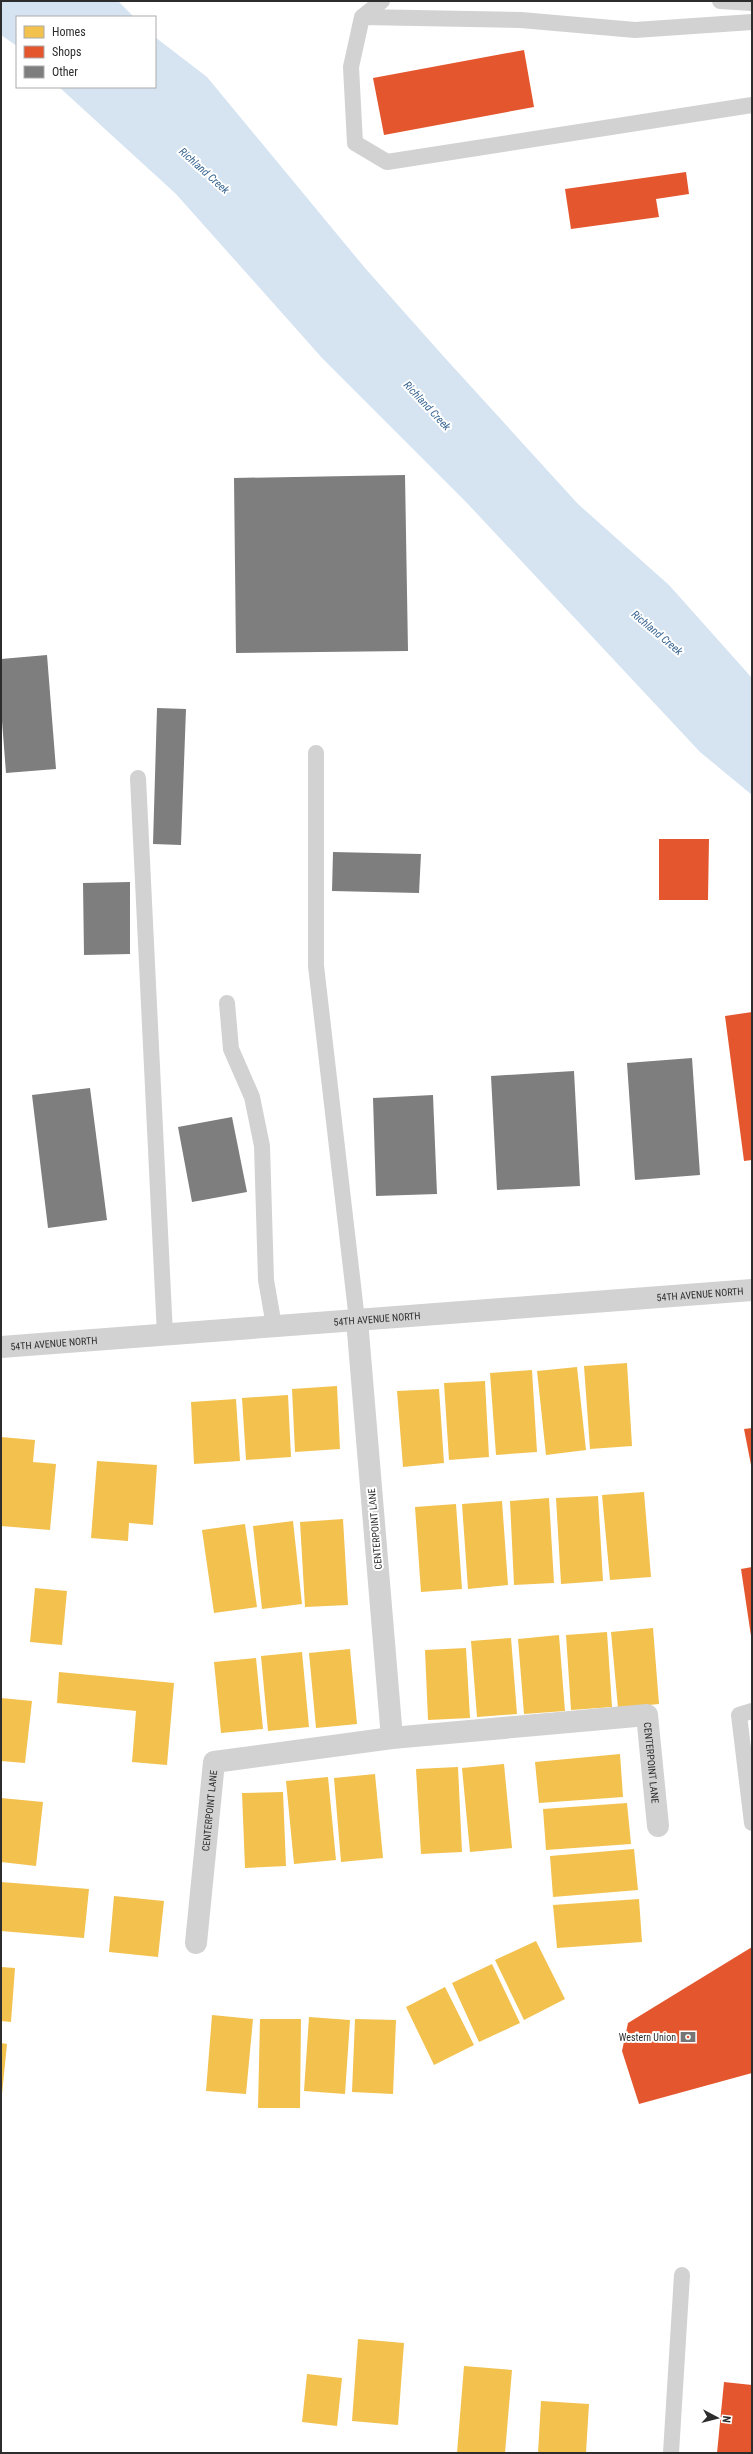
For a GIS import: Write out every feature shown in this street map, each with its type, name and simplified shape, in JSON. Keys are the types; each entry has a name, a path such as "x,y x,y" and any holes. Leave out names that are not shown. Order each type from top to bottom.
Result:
{"street":[{"name":"54TH AVENUE NORTH","path":"1,1347 752,1290"},
{"name":"CENTERPOINT LANE","path":"357,1320 392,1738"},
{"name":"CENTERPOINT LANE","path":"196,1943 214,1762 392,1738 647,1715 658,1826"}],"lane":[{"path":"382,1 362,17 351,67 355,143 387,162 752,104"},
{"path":"720,1 752,3"},
{"path":"362,17 521,20 635,30 752,22"},
{"path":"316,753 316,966 357,1320"},
{"path":"138,778 165,1334"},
{"path":"227,1003 231,1049 252,1097 262,1146 266,1280 274,1326"},
{"path":"752,1711 739,1715 752,1823"},
{"path":"671,2453 682,2275"}],"water":[{"path":"1,1 118,1 133,16 16,16 16,45 1,35"},
{"name":"Richland Creek","path":"156,38 207,77 365,268 445,358 578,504 669,585 752,678 752,795 700,752 466,502 322,358 176,194 60,88 156,88"}],"building: Homes":[{"path":"627,1363 632,1446 590,1449 584,1366"},
{"path":"577,1367 586,1450 546,1455 537,1371"},
{"path":"532,1370 537,1452 496,1455 490,1373"},
{"path":"485,1381 489,1457 449,1460 444,1383"},
{"path":"337,1386 340,1449 295,1452 292,1389"},
{"path":"439,1389 444,1463 403,1467 397,1391"},
{"path":"288,1395 291,1457 246,1460 242,1398"},
{"path":"236,1399 240,1461 194,1464 191,1402"},
{"path":"1,1437 35,1440 33,1462 56,1464 50,1530 1,1526"},
{"path":"97,1461 157,1465 153,1525 129,1523 128,1541 91,1538"},
{"path":"644,1492 651,1577 610,1580 602,1495"},
{"path":"598,1496 603,1581 561,1584 556,1498"},
{"path":"549,1498 554,1583 514,1585 510,1501"},
{"path":"502,1501 508,1585 468,1589 462,1504"},
{"path":"456,1504 462,1589 421,1592 415,1507"},
{"path":"343,1519 348,1605 305,1607 300,1522"},
{"path":"293,1521 302,1604 262,1609 253,1526"},
{"path":"245,1524 257,1607 214,1613 202,1530"},
{"path":"35,1588 67,1591 62,1645 30,1642"},
{"path":"653,1628 659,1704 618,1708 611,1632"},
{"path":"607,1632 612,1707 571,1710 566,1635"},
{"path":"559,1635 565,1711 524,1714 518,1639"},
{"path":"511,1638 517,1714 477,1717 471,1641"},
{"path":"466,1648 470,1718 428,1720 425,1650"},
{"path":"350,1649 357,1724 316,1728 309,1653"},
{"path":"302,1652 309,1727 268,1731 261,1656"},
{"path":"256,1658 263,1729 221,1733 214,1662"},
{"path":"59,1672 174,1683 167,1765 132,1762 136,1711 57,1703"},
{"path":"1,1698 32,1701 25,1763 1,1761"},
{"path":"620,1754 623,1797 539,1803 535,1762"},
{"path":"504,1764 512,1848 470,1852 462,1768"},
{"path":"458,1767 462,1852 421,1854 416,1769"},
{"path":"375,1774 383,1858 341,1862 334,1778"},
{"path":"328,1777 336,1860 294,1864 286,1781"},
{"path":"283,1792 286,1866 245,1868 242,1793"},
{"path":"1,1798 43,1802 36,1866 1,1862"},
{"path":"627,1803 631,1844 546,1850 543,1809"},
{"path":"634,1849 638,1890 553,1897 550,1856"},
{"path":"1,1882 89,1889 84,1938 1,1931"},
{"path":"114,1896 164,1901 158,1957 109,1952"},
{"path":"639,1899 642,1942 557,1948 553,1905"},
{"path":"536,1941 565,1999 524,2020 495,1960"},
{"path":"492,1964 520,2023 479,2042 452,1983"},
{"path":"1,1967 15,1968 11,2022 1,2021"},
{"path":"445,1987 474,2045 434,2065 406,2007"},
{"path":"212,2015 253,2019 246,2094 206,2091"},
{"path":"309,2017 350,2020 345,2094 304,2091"},
{"path":"260,2019 301,2019 300,2108 258,2108"},
{"path":"355,2019 396,2020 393,2094 352,2092"},
{"path":"1,2043 7,2044 2,2094 1,2094"},
{"path":"358,2339 404,2343 398,2425 352,2421"},
{"path":"464,2366 512,2370 505,2453 457,2453"},
{"path":"307,2374 342,2378 337,2426 302,2422"},
{"path":"541,2401 589,2404 586,2453 538,2453"}],"building: Shops":[{"path":"524,50 534,107 384,135 373,78"},
{"path":"686,172 689,194 656,199 659,217 571,229 565,189"},
{"path":"659,839 709,839 708,900 659,900"},
{"path":"752,1012 752,1160 744,1161 725,1016"},
{"path":"752,1428 752,1465 751,1465 744,1429"},
{"path":"752,1567 752,1636 751,1636 741,1569"},
{"name":"Western Union","path":"752,1947 752,2073 639,2104 622,2051 628,2023"},
{"path":"724,2382 752,2385 752,2453 717,2453"}],"building: Other":[{"path":"405,475 408,651 236,653 234,478"},
{"path":"47,655 56,769 6,773 1,708 1,659"},
{"path":"157,708 186,709 181,845 153,844"},
{"path":"333,852 421,854 419,893 332,891"},
{"path":"130,882 130,954 84,955 83,883"},
{"path":"692,1058 700,1175 635,1180 627,1063"},
{"path":"574,1071 580,1186 497,1190 491,1076"},
{"path":"90,1088 107,1220 48,1228 32,1095"},
{"path":"433,1095 437,1194 376,1196 373,1098"},
{"path":"232,1117 247,1192 192,1202 178,1127"}],"place":[{"name":"Western Union","path":"688,2037"}]}
